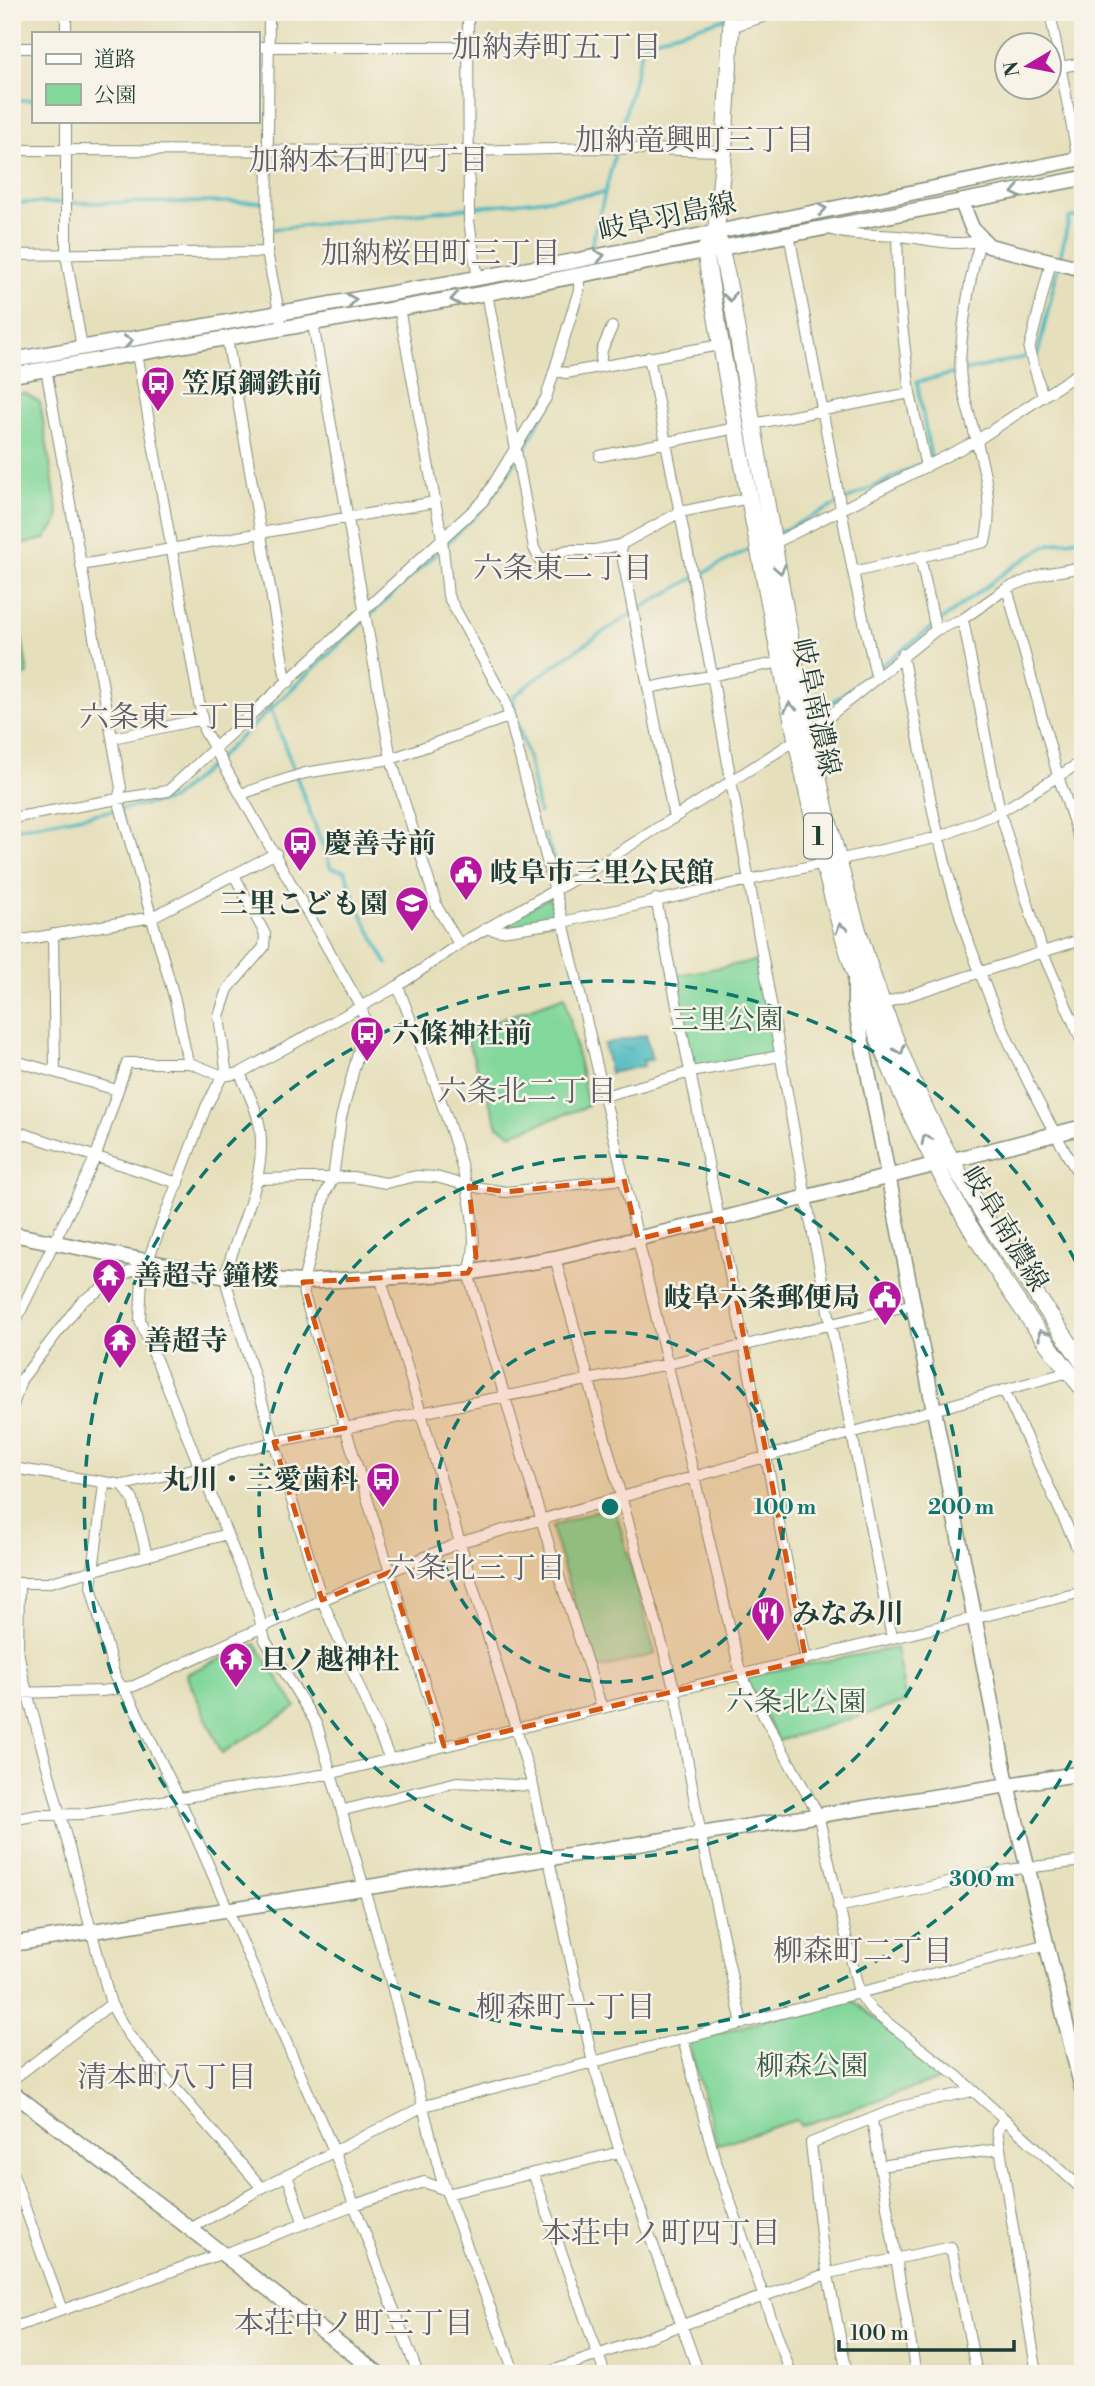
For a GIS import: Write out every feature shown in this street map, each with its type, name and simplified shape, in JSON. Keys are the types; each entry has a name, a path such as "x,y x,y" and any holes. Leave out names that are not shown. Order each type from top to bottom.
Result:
{"main road":[{"path":"713,248 724,151 731,19"},
{"name":"岐阜南濃線","path":"713,248 720,345 749,498 796,740 832,862 914,1085 989,1259 1076,1368 1083,1389"},
{"name":"岐阜南濃線","path":"713,248 753,424 811,731 832,862 855,971 901,1090 945,1162"}],"street":[{"path":"66,12 66,32"},
{"path":"269,12 270,150 267,252 280,320"},
{"path":"468,12 469,221 478,279"},
{"path":"731,19 778,12"},
{"path":"1050,12 1054,32"},
{"path":"259,47 467,47"},
{"path":"12,48 32,48"},
{"path":"1064,66 1083,63"},
{"path":"1064,84 1081,158"},
{"path":"66,122 66,255 82,348"},
{"path":"12,150 469,151 599,148 724,151"},
{"name":"岐阜羽島線","path":"12,360 280,320 1081,158"},
{"name":"岐阜羽島線","path":"12,375 227,338 280,320 313,324 1082,180"},
{"path":"962,203 981,240 989,246 1083,269"},
{"path":"824,227 846,235 897,236 964,245 981,240"},
{"path":"789,233 853,572 876,676"},
{"path":"897,236 899,298 910,393 926,467"},
{"path":"853,572 985,542 990,523 960,365 981,240"},
{"path":"12,255 267,252"},
{"path":"1043,397 1029,350 1051,261"},
{"path":"12,818 168,792 483,501 539,412 556,371 579,290 579,275"},
{"path":"487,293 534,548 540,559 568,550 595,550 620,545 680,512 749,498"},
{"path":"399,308 442,538 448,596 505,699 563,922 741,1675 818,1814 859,1993 872,2011 963,2082 1083,2190"},
{"path":"313,324 391,759 437,907 459,944"},
{"path":"600,366 602,350 612,327"},
{"path":"227,338 285,674 289,682"},
{"path":"1083,341 1083,353"},
{"path":"556,371 566,373 720,345"},
{"path":"137,354 202,719 215,747 361,1007 366,1023 341,1118 333,1179 325,1194 303,1282 304,1295 444,1746"},
{"path":"649,357 712,675 806,1198 892,1638"},
{"path":"46,369 113,738 121,788 118,799 152,917 188,1063"},
{"path":"775,543 976,441 1083,370"},
{"path":"753,424 910,393"},
{"path":"600,456 736,428"},
{"path":"81,565 435,502"},
{"path":"620,545 674,818"},
{"path":"920,557 936,630"},
{"path":"811,731 824,724 902,654 936,630 962,619 1007,588 1043,574 1083,567"},
{"path":"1007,588 1058,776 1083,849"},
{"path":"962,619 1000,812 1043,953 1083,1044"},
{"path":"902,654 939,836 959,914 980,972 1055,1134 1083,1182"},
{"path":"648,688 781,662"},
{"path":"241,794 305,773 391,759 508,717"},
{"path":"113,738 202,719"},
{"path":"12,1329 96,1156 127,1063 188,1063 223,1076 240,1073 398,986 459,944 554,891 796,740"},
{"path":"487,929 501,931 563,922 939,836 1000,812 1083,761"},
{"path":"12,942 152,917 276,852"},
{"path":"233,875 265,934 264,947 228,989 219,1016 226,1069 205,1107 150,1262 142,1276 139,1320 201,1467 263,1628 265,1640 317,1725 344,1810 446,2192 515,2374"},
{"path":"656,899 806,1660"},
{"path":"53,934 55,1072"},
{"path":"882,1004 1083,939"},
{"path":"855,971 855,1006 1007,1784 1079,2066 1083,2093"},
{"path":"398,986 469,1186 475,1257 468,1273 602,1708"},
{"path":"604,1096 691,1072 780,1056"},
{"path":"12,1060 117,1090"},
{"path":"240,1073 260,1129 258,1179 226,1277 322,1600 390,1759"},
{"path":"12,1234 226,1277 303,1282 381,1280 468,1273 555,1258 638,1239 1083,1127"},
{"path":"12,1130 178,1183"},
{"path":"258,1179 353,1177 386,1183 416,1176 436,1177 506,1192 624,1179"},
{"path":"555,1258 676,1691 701,1836 742,2024"},
{"path":"12,1409 21,1380 81,1301 150,1262"},
{"path":"381,1280 518,1730 533,1786 593,2063 620,2152 699,2374"},
{"path":"12,1468 86,1478 104,1485 123,1485 201,1467 236,1452 274,1442 668,1364 914,1304"},
{"path":"12,1693 123,1689 322,1600 461,1542 1005,1392 1076,1368"},
{"path":"1005,1392 1083,1560"},
{"path":"104,1485 91,1587 115,1677 179,1798 334,2151 418,2374"},
{"path":"123,1485 132,1500 147,1556"},
{"path":"227,1534 47,1583 15,1583 18,1650 111,2004 128,2034 262,2188"},
{"path":"12,1820 60,1813 82,1814 333,1773 1083,1592"},
{"path":"12,1944 1083,1773"},
{"path":"344,1810 457,1782 533,1786"},
{"path":"838,1907 1028,1868 1083,1861"},
{"path":"190,2229 262,2188 424,2106 1046,1944"},
{"path":"12,2080 111,2004"},
{"path":"683,2039 714,2156 791,2374"},
{"path":"847,2374 829,2273 811,2143 903,2106 973,2091"},
{"path":"12,2092 379,2374"},
{"path":"1004,2119 997,2130 1037,2374"},
{"path":"872,2120 916,2374"},
{"path":"880,2166 1000,2149"},
{"path":"12,2328 424,2182 446,2192 620,2152"},
{"path":"12,2172 62,2310"},
{"path":"533,2173 605,2374"},
{"path":"287,2175 304,2224"},
{"path":"544,2374 829,2273 895,2258 954,2249 977,2374"}],"highlighted area":[{"path":"624,1179 638,1239 721,1219 806,1660 444,1746 390,1572 322,1600 274,1442 345,1428 303,1282 468,1273 476,1257 469,1186 506,1192"}],"green space":[{"path":"25,393 40,402 59,519 45,539 12,546 12,395"},
{"path":"16,602 28,675 12,677 12,603"},
{"path":"550,897 555,921 505,928 503,923"},
{"name":"三里公園","path":"762,960 780,1056 691,1072 672,976"},
{"path":"565,996 588,1106 512,1134 498,1126 464,1032"},
{"path":"614,1504 655,1654 595,1670 551,1527"},
{"path":"256,1644 296,1707 222,1753 186,1674"},
{"name":"六条北公園","path":"896,1648 906,1702 778,1741 744,1676"},
{"name":"柳森公園","path":"850,1998 946,2077 801,2126 796,2120 717,2145 688,2041"}],"water":[{"path":"646,1035 652,1060 643,1061 644,1066 610,1073 604,1044"}],"waterway":[{"path":"589,255 642,49 648,41 726,18"},
{"path":"12,100 32,100"},
{"path":"274,229 604,193"},
{"path":"12,203 266,202"},
{"path":"1060,258 1069,218 1083,215"},
{"path":"931,459 917,382 1038,354 1058,266"},
{"path":"12,829 171,800 212,764 484,508 525,449 557,386 580,303"},
{"path":"778,533 924,462"},
{"path":"818,713 1008,570 1047,545 1083,538"},
{"path":"539,813 529,760 514,713 514,696 629,616 752,548"},
{"path":"270,707 331,868 345,871 358,907 387,964"},
{"path":"545,834 560,879"}],"place":[{"name":"笠原鋼鉄前","path":"158,413"},
{"name":"慶善寺前","path":"300,873"},
{"name":"岐阜市三里公民館","path":"466,902"},
{"name":"三里こども園","path":"412,933"},
{"name":"六條神社前","path":"367,1063"},
{"name":"善超寺 鐘楼","path":"109,1305"},
{"name":"岐阜六条郵便局","path":"885,1327"},
{"name":"善超寺","path":"120,1370"},
{"name":"丸川・三愛歯科","path":"383,1509"},
{"name":"みなみ川","path":"768,1643"},
{"name":"旦ノ越神社","path":"236,1689"}],"district":[{"name":"加納寿町五丁目","path":"557,47"},
{"name":"加納竜興町三丁目","path":"695,140"},
{"name":"加納本石町四丁目","path":"369,160"},
{"name":"加納桜田町三丁目","path":"441,253"},
{"name":"六条東二丁目","path":"563,568"},
{"name":"六条東一丁目","path":"169,717"},
{"name":"六条北二丁目","path":"527,1091"},
{"name":"六条北三丁目","path":"476,1568"},
{"name":"柳森町二丁目","path":"863,1951"},
{"name":"柳森町一丁目","path":"566,2007"},
{"name":"清本町八丁目","path":"167,2077"},
{"name":"本荘中ノ町四丁目","path":"661,2233"},
{"name":"本荘中ノ町三丁目","path":"354,2323"}]}
